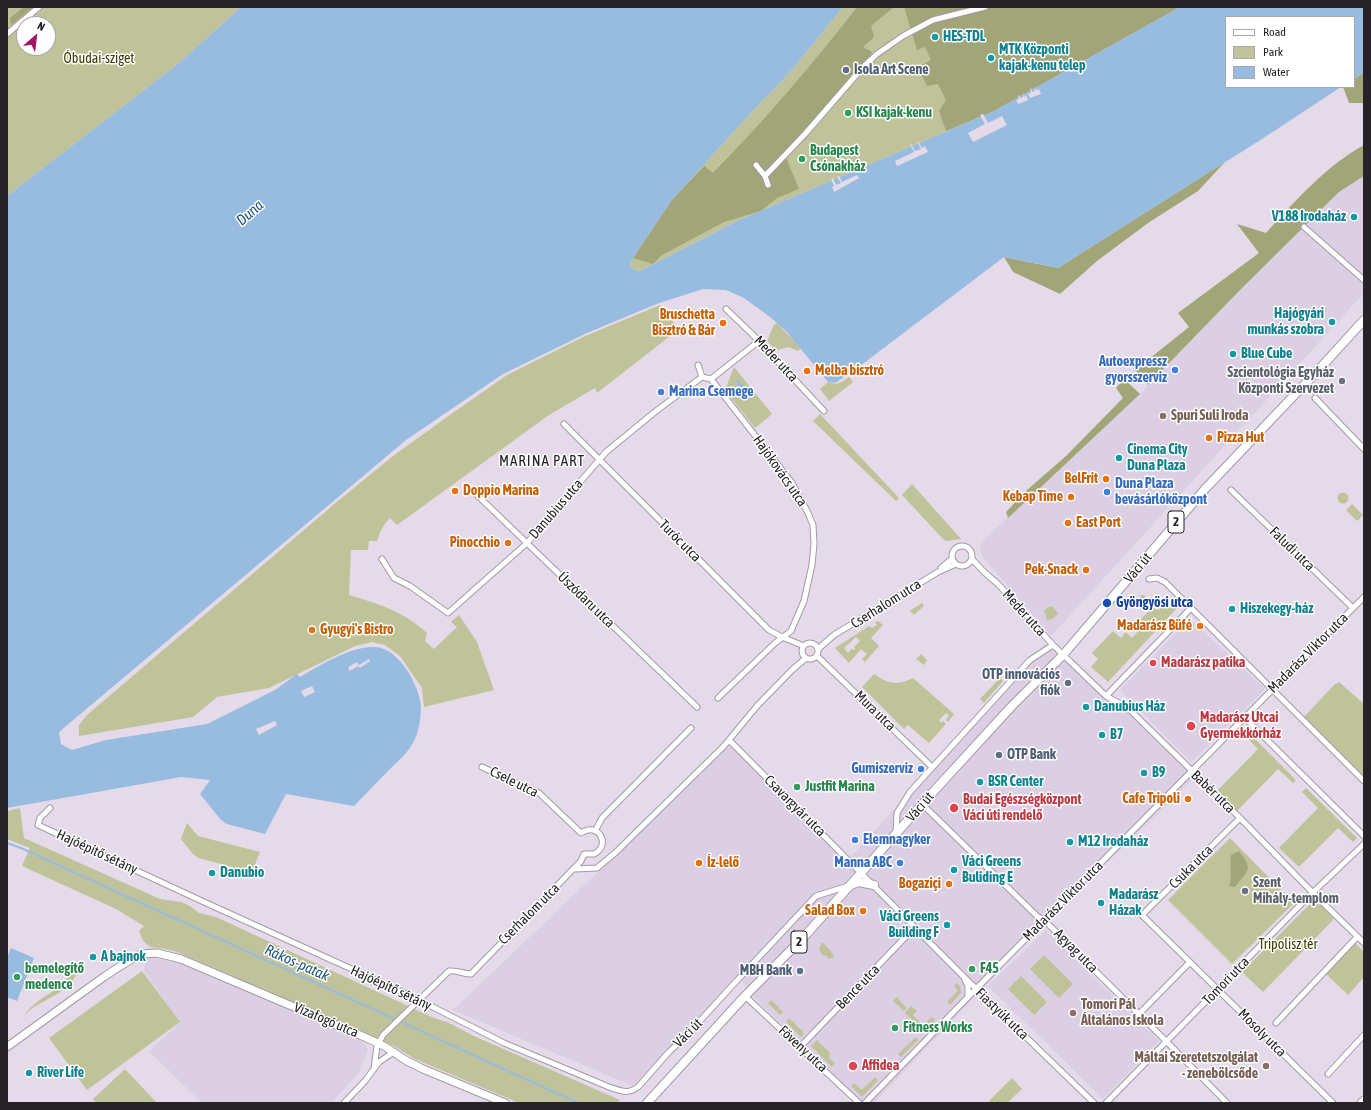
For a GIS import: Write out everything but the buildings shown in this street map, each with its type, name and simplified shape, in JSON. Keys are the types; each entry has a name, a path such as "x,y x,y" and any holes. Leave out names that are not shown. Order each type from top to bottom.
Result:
{"main road":[{"name":"Váci út","path":"647,1103 745,996 803,938 922,804 1011,707 1063,655 1205,489 1364,320"},
{"path":"850,886 858,882 874,885"}],"street":[{"path":"7,34 39,7"},
{"path":"765,176 801,138 864,66 877,54 903,36 933,20 985,7"},
{"path":"756,165 765,176 768,185"},
{"path":"1304,228 1364,280"},
{"name":"Meder utca","path":"726,309 759,341 824,411"},
{"path":"698,365 702,377 711,379 759,341"},
{"name":"Danubius utca","path":"382,559 394,578 410,586 448,613 527,543 606,452 702,377"},
{"name":"Hajókovács utca","path":"711,379 792,483 803,501 813,525 813,559 804,601 791,631 782,637"},
{"path":"1315,398 1364,449"},
{"name":"Turóc utca","path":"564,424 769,630 804,646"},
{"name":"Faludi utca","path":"1231,490 1353,608"},
{"name":"Úszódaru utca","path":"474,493 697,707"},
{"path":"961,545 968,547 972,552 971,561 964,566 954,561 954,550 961,545"},
{"name":"Cserhalom utca","path":"816,647 954,561"},
{"name":"Meder utca","path":"971,561 998,584 1063,655"},
{"path":"1150,579 1157,578 1165,582 1364,781"},
{"name":"Madarász Viktor utca","path":"865,1103 968,996 1364,597"},
{"path":"1106,696 1191,608"},
{"path":"718,698 782,637"},
{"path":"574,869 597,868 615,853 729,740 757,706 804,656 804,646 810,643 816,647 818,656 814,659 804,656"},
{"name":"Váci út","path":"896,834 897,813 910,792 1030,660 1053,644"},
{"name":"Babér utca","path":"1063,655 1106,696 1128,708 1364,943"},
{"name":"Mura utca","path":"818,656 932,767"},
{"path":"1245,718 1364,836"},
{"path":"595,831 602,818 691,728"},
{"name":"Csavargyár utca","path":"729,740 862,873"},
{"name":"Csele utca","path":"482,767 539,793 581,833 588,830 595,831"},
{"name":"Agyag utca","path":"922,804 1038,917 1044,920 1226,1103"},
{"name":"Hajóépítő sétány","path":"50,808 40,818 38,824 418,1000 504,1043 609,1088 627,1092 634,1091"},
{"name":"Csuka utca","path":"1142,915 1240,818"},
{"name":"Cserhalom utca","path":"418,1000 449,971 455,970 466,974 471,974 574,869 581,861 584,854 591,855 600,850 602,843 601,836 595,831"},
{"name":"Tomori utca","path":"1106,1103 1313,893 1364,844"},
{"name":"Fiastyúk utca","path":"862,873 976,989 1094,1103"},
{"name":"Váci út","path":"634,1091 816,896 850,886"},
{"name":"Mosoly utca","path":"1142,915 1333,1103"},
{"name":"Bence utca","path":"800,1047 915,927"},
{"path":"1276,1023 1357,937"},
{"name":"Vizafogó utca","path":"7,1047 128,961 142,954 158,953 173,956 378,1044 423,1069 505,1103"},
{"path":"1139,1014 1190,962"},
{"path":"964,977 968,986 968,996"},
{"name":"Föveny utca","path":"745,996 859,1103"},
{"path":"374,1069 378,1044 382,1036 418,1000"},
{"path":"1328,1074 1364,1035"},
{"path":"344,1103 365,1081 382,1059 394,1052"},
{"path":"1361,1103 1364,1100"}],"shaded area":[{"path":"1364,176 1364,293 1051,636 982,556 980,546 988,536 1140,394 1239,291 1339,192"},
{"name":"Madarász Utcai Gyermekkórház","path":"1190,619 1265,689 1191,762 1120,690"},
{"path":"1044,645 1071,657 1195,777 1048,920 874,1103 863,1103 758,1001 738,976 633,1086 453,1010 726,748 731,746 847,861"},
{"name":"Tomori Pál Általános Iskola","path":"1046,930 1159,1041 1103,1099 988,986"},
{"path":"148,946 175,951 364,1033 362,1041 368,1050 358,1074 331,1103 202,1103 149,1051 180,1023 144,971"}],"green space":[{"name":"Óbudai-sziget","path":"7,7 241,7 179,63 7,196"},
{"path":"24,7 33,7 22,16 16,16 16,21 11,25 10,18"},
{"path":"843,7 1180,7 994,111 737,221 642,270 637,271 632,268 630,265 633,258 671,201 791,71"},
{"path":"857,7 894,7 871,26 874,37 863,47 872,52 864,66 785,155 799,189 777,198 761,211 724,222 662,255 653,264 633,258 671,201 704,166 713,173 787,92"},
{"path":"904,7 1180,7 994,111 946,131 939,111 946,100 938,84 927,86 918,67 931,60 925,47 917,50"},
{"path":"1364,73 1364,103 1349,103 1343,88 1355,88 1355,78"},
{"path":"1364,145 1364,176 1339,192 1239,291 1148,385 1135,370 1189,327 1178,313 1259,253 1237,224 1266,233 1324,173 1350,153"},
{"path":"1225,162 1198,191 1148,223 1097,261 1060,294 1013,272 1004,257 1058,268"},
{"path":"660,305 679,329 597,393 595,388 549,415 397,525 390,518 385,523 377,541 369,541 368,550 351,550 349,595 381,605 409,619 427,633 425,641 434,649 457,627 451,622 459,615 477,642 494,690 424,707 422,688 400,656 385,645 372,642 355,646 269,688 217,697 193,717 79,736 79,725 87,715 393,456 507,375 583,337"},
{"path":"777,323 801,348 798,351 788,347 778,350 767,341 774,325"},
{"path":"734,367 772,414 755,428 725,390"},
{"path":"849,377 853,382 829,401 820,389 828,382 842,382"},
{"path":"1124,379 1140,394 1008,518 1006,512 1026,491 1066,456 1123,398 1116,388"},
{"path":"820,414 899,498 896,501 813,421"},
{"path":"912,484 961,539 946,541 943,539 902,495"},
{"path":"1343,492 1347,494 1349,498 1347,502 1343,504 1339,502 1337,498 1339,494"},
{"path":"1352,504 1363,515 1357,521 1346,510"},
{"path":"1141,595 1146,597 1147,601 1140,606 1136,603"},
{"path":"1168,600 1177,608 1108,682 1091,667 1098,659 1092,653 1113,631 1121,638 1126,632 1132,638 1141,628 1138,622 1152,608 1159,610"},
{"path":"922,603 924,606 914,615 910,611"},
{"path":"1051,606 1058,614 1052,619 1047,620 1044,610"},
{"path":"878,621 883,625 871,638 879,646 865,662 862,659 867,654 861,649 849,663 835,648 869,626 872,628 877,625 875,622","holes":["856,637 860,641 854,647 855,649 852,649 848,653 844,648"]},
{"path":"921,654 927,660 924,665 916,659"},
{"path":"874,674 888,682 893,683 907,681 913,678 954,714 948,722 946,720 949,716 946,713 939,720 941,723 943,721 946,724 929,743 908,725 904,729 862,687"},
{"path":"1000,678 1003,681 984,703 980,699"},
{"path":"1339,682 1364,704 1364,781 1302,719 1334,685"},
{"path":"1250,734 1296,780 1293,783 1278,769 1237,811 1217,791 1258,749 1247,738"},
{"path":"1306,788 1357,838 1353,842 1338,828 1299,867 1279,848 1318,808 1302,792"},
{"path":"20,808 24,838 160,899 181,902 190,906 199,913 216,917 434,1018 447,1022 474,1036 620,1100 617,1103 519,1103 415,1059 394,1046 175,951 152,947 145,943 139,931 144,926 116,909 22,866 30,848 7,839 7,811"},
{"path":"187,823 198,836 260,852 252,872 198,858 181,839"},
{"path":"1230,838 1294,903 1232,964 1168,900"},
{"path":"1239,851 1247,862 1248,870 1235,887 1229,886 1231,878 1231,855"},
{"name":"Tripolisz tér","path":"1315,899 1334,919 1263,992 1242,972"},
{"path":"822,942 830,950 834,957 828,959 826,955 823,956 820,952"},
{"path":"1355,943 1364,952 1364,977 1348,995 1326,974"},
{"path":"1044,955 1073,984 1059,998 1030,969"},
{"path":"74,967 80,969 73,980 59,993 34,1007 24,1015 30,1008 64,982"},
{"path":"142,971 180,1022 87,1090 49,1038"},
{"path":"1021,976 1047,1002 1034,1015 1008,989"},
{"path":"957,983 960,986 961,993 950,1005 947,1002 958,990 954,986"},
{"path":"896,997 907,1008 904,1011 893,1001"},
{"path":"771,1000 783,1012 780,1015 768,1003"},
{"path":"911,1006 917,1011 913,1015 920,1022 917,1025 905,1013"},
{"path":"932,1017 935,1020 924,1031 919,1026 921,1024 923,1025"},
{"path":"789,1018 804,1033 801,1037 786,1022"},
{"path":"916,1037 918,1040 901,1057 898,1054"},
{"path":"817,1040 830,1053 829,1058 835,1063 832,1067 811,1046"},
{"path":"125,1069 157,1103 96,1103 93,1099"},
{"path":"875,1077 878,1080 862,1097 851,1086 854,1083 862,1090"},
{"path":"1012,1078 1022,1089 1007,1103 991,1103 989,1101"}],"water":[{"name":"Duna","path":"241,7 843,7 791,71 671,201 633,258 630,265 637,271 642,270 737,221 994,111 1180,7 1364,7 1364,73 1355,78 1355,16 1225,16 1225,88 1339,88 1262,139 1058,268 1004,257 852,372 835,383 828,382 786,331 744,298 726,290 703,289 659,303 587,333 503,374 406,440 59,732 61,744 72,750 106,740 207,724 275,690 297,674 300,677 346,653 375,647 384,649 392,654 400,661 412,678 421,706 417,733 412,745 354,806 286,794 265,834 227,824 221,820 200,794 210,780 181,777 7,808 7,196 179,63"},
{"path":"736,379 745,387 751,400 740,394"},
{"name":"bemelegítő medence","path":"11,948 34,958 17,1001 7,997 7,958"}],"pier":[{"path":"1034,86 1036,90 1039,89 1041,94 1030,98 1028,94 1031,93 1031,88 1032,92 1035,91"},
{"path":"1022,93 1024,97 1026,95 1028,100 1018,104 1016,100 1019,99 1019,95 1020,98 1023,97"},
{"path":"983,114 988,123 1002,116 1007,125 973,142 968,133 985,124 980,115"},
{"path":"917,141 922,148 925,146 928,152 897,166 895,161 914,152 910,144 915,151 921,149"},
{"path":"857,175 859,178 834,192 832,187 834,186 831,179 833,178 836,185 841,183 837,177 839,176 842,182"},
{"path":"369,659 370,661 360,668 358,666 350,671 348,668 357,662 359,665"},
{"path":"312,686 315,692 304,697 301,691"},
{"path":"275,721 277,725 259,735 256,729"}],"waterway":[{"name":"Rákos-patak","path":"7,843 21,848 578,1103"}],"place":[{"name":"HES-TDL","path":"935,37"},
{"name":"MTK Központi kajak-kenu telep","path":"991,58"},
{"name":"Isola Art Scene","path":"846,70"},
{"name":"KSI kajak-kenu","path":"848,113"},
{"name":"Budapest Csónakház","path":"802,159"},
{"name":"V188 Irodaház","path":"1354,217"},
{"name":"Hajógyári munkás szobra","path":"1332,322"},
{"name":"Bruschetta Bisztró & Bár","path":"723,323"},
{"name":"Blue Cube","path":"1233,354"},
{"name":"Autoexpressz gyorsszerviz","path":"1175,370"},
{"name":"Melba bisztró","path":"807,371"},
{"name":"Szcientológia Egyház Központi Szervezet","path":"1342,381"},
{"name":"Marina Csemege","path":"661,392"},
{"name":"Spuri Suli Iroda","path":"1163,416"},
{"name":"Pizza Hut","path":"1209,438"},
{"name":"Cinema City Duna Plaza","path":"1119,458"},
{"name":"BelFrit","path":"1106,479"},
{"name":"Doppio Marina","path":"455,491"},
{"name":"Duna Plaza bevásárlóközpont","path":"1107,492"},
{"name":"Kebap Time","path":"1071,497"},
{"name":"East Port","path":"1068,523"},
{"name":"Pinocchio","path":"508,543"},
{"name":"Pek-Snack","path":"1086,570"},
{"name":"Gyöngyösi utca","path":"1107,603"},
{"name":"Hiszekegy-ház","path":"1232,609"},
{"name":"Madarász Büfé","path":"1200,626"},
{"name":"Gyugyi's Bistro","path":"312,630"},
{"name":"Madarász patika","path":"1153,663"},
{"name":"OTP innovációs fiók","path":"1068,683"},
{"name":"Danubius Ház","path":"1086,707"},
{"name":"Madarász Utcai Gyermekkórház","path":"1191,726"},
{"name":"B7","path":"1102,735"},
{"name":"OTP Bank","path":"999,755"},
{"name":"Gumiszerviz","path":"921,769"},
{"name":"B9","path":"1144,773"},
{"name":"BSR Center","path":"980,782"},
{"name":"Justfit Marina","path":"797,787"},
{"name":"Cafe Tripoli","path":"1188,799"},
{"name":"Budai Egészségközpont Váci úti rendelő","path":"954,808"},
{"name":"Elemnagyker","path":"855,840"},
{"name":"M12 Irodaház","path":"1070,842"},
{"name":"Íz-lelő","path":"699,863"},
{"name":"Manna ABC","path":"900,863"},
{"name":"Váci Greens Buliding E","path":"954,870"},
{"name":"Danubio","path":"212,873"},
{"name":"Bogaziçi","path":"949,884"},
{"name":"Szent Mihály-templom","path":"1245,891"},
{"name":"Madarász Házak","path":"1101,903"},
{"name":"Salad Box","path":"863,911"},
{"name":"Váci Greens Building F","path":"947,925"},
{"name":"A bajnok","path":"93,957"},
{"name":"F45","path":"972,969"},
{"name":"MBH Bank","path":"800,971"},
{"name":"bemelegítő medence","path":"17,977"},
{"name":"Tomori Pál Általános Iskola","path":"1073,1013"},
{"name":"Fitness Works","path":"895,1028"},
{"name":"Affidea","path":"853,1066"},
{"name":"Máltai Szeretetszolgálat - zenebölcsőde","path":"1266,1066"},
{"name":"River Life","path":"29,1073"}],"district":[{"name":"MARINA PART","path":"542,461"}]}
